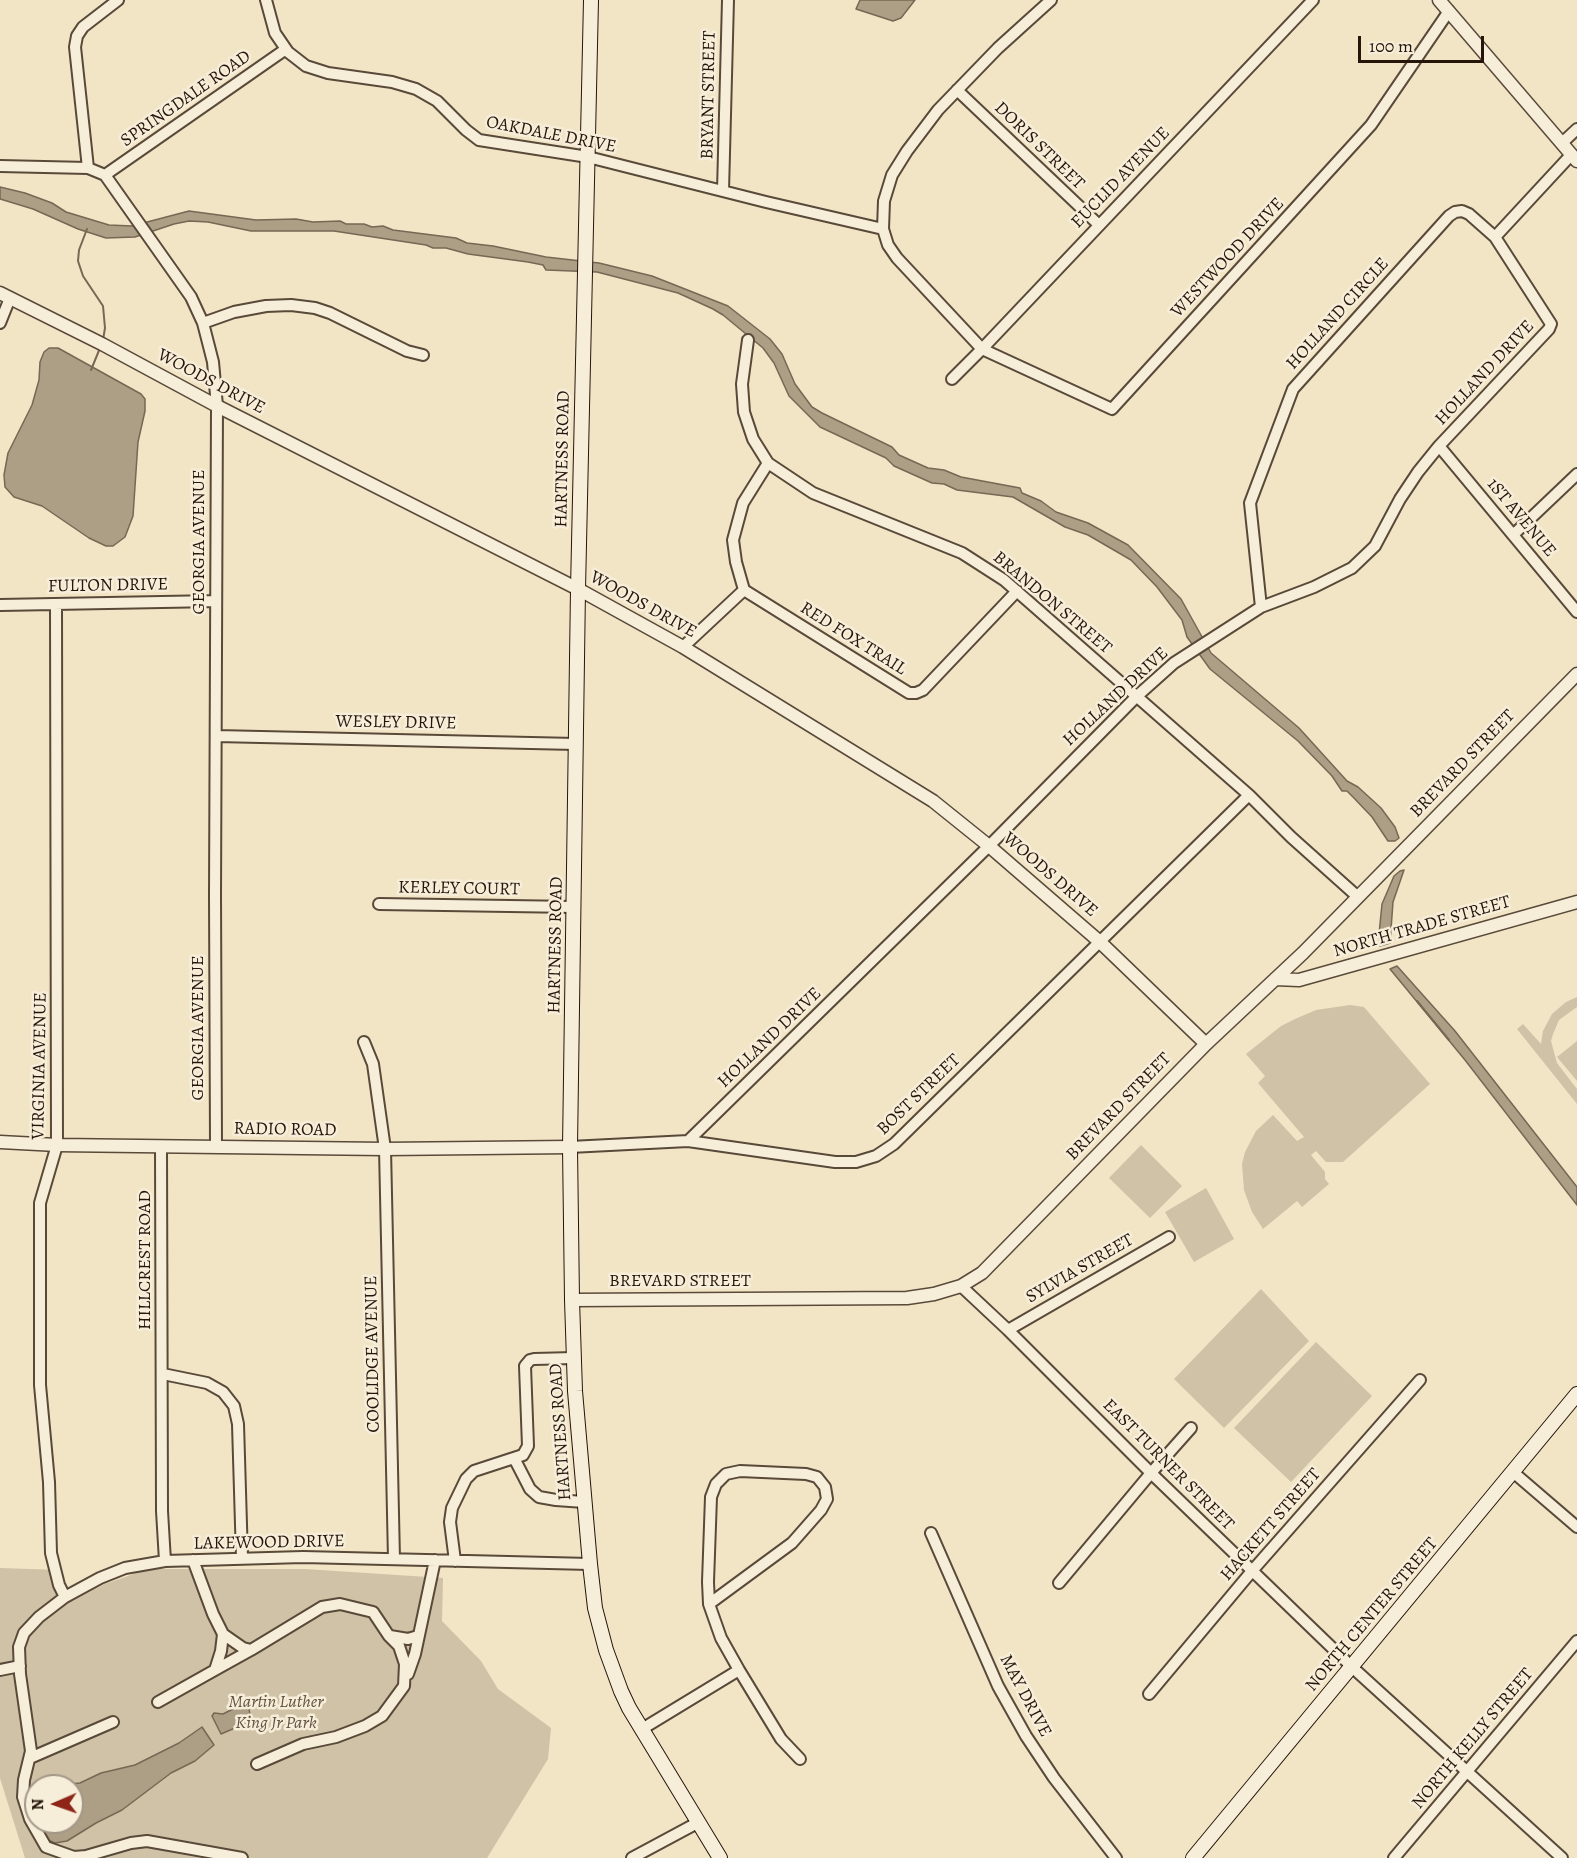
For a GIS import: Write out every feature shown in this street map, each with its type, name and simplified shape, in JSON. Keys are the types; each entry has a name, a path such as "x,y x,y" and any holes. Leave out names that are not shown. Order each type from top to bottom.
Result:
{"main road":[{"name":"HARTNESS ROAD","path":"591,0 578,589 570,1147 574,1358 590,1564 596,1608 606,1650 621,1691 720,1858"},
{"name":"NORTH CENTER STREET","path":"1193,1858 1577,1394"}],"street":[{"path":"88,168 75,47 82,27 118,0"},
{"name":"OAKDALE DRIVE","path":"266,0 275,33 286,49 306,66 328,73 392,82 416,89 437,101 479,140 588,157 884,229"},
{"name":"BRYANT STREET","path":"723,191 728,0"},
{"path":"982,349 897,258 888,245 884,229 884,201 892,175 932,118 998,48 1051,0"},
{"name":"EUCLID AVENUE","path":"952,379 1313,0"},
{"path":"1440,0 1574,158 1495,237"},
{"name":"WESTWOOD DRIVE","path":"982,349 1112,409 1371,125 1449,11"},
{"name":"SPRINGDALE ROAD","path":"105,175 286,49"},
{"name":"DORIS STREET","path":"957,90 1099,225"},
{"path":"1562,143 1577,129"},
{"path":"0,166 88,168 105,175"},
{"name":"GEORGIA AVENUE","path":"105,175 191,297 203,323 213,362 217,406 216,1147"},
{"name":"HOLLAND CIRCLE","path":"1261,607 1250,503 1293,388 1449,216 1462,211 1469,214 1495,237"},
{"name":"HOLLAND DRIVE","path":"688,1141 989,846 1136,696 1174,663 1261,607 1333,579 1365,558 1376,546 1418,471 1549,329 1551,324 1495,237"},
{"path":"0,323 5,295"},
{"name":"WOODS DRIVE","path":"5,295 217,406 578,589 683,647 933,801 1100,942 1206,1044"},
{"path":"203,323 234,312 291,304 330,313 407,351 423,355"},
{"path":"683,647 744,590 736,562 734,540 743,503 768,463 753,439 744,412 742,384 748,340"},
{"name":"1ST AVENUE","path":"1439,446 1577,612"},
{"name":"BRANDON STREET","path":"768,463 813,492 962,553 990,569 1249,795 1291,837 1358,897"},
{"path":"1513,535 1577,474"},
{"name":"RED FOX TRAIL","path":"744,590 909,693 923,690 1017,591"},
{"name":"FULTON DRIVE","path":"0,605 216,601"},
{"name":"VIRGINIA AVENUE","path":"56,604 57,1145 40,1203 40,1385 49,1482 51,1553 59,1585 65,1597"},
{"name":"BREVARD STREET","path":"572,1300 880,1299 934,1294 961,1286 982,1272 1206,1044 1358,897 1577,674"},
{"name":"WESLEY DRIVE","path":"216,736 576,744"},
{"name":"BOST STREET","path":"570,1147 688,1141 835,1162 856,1162 876,1155 894,1144 1249,795"},
{"name":"NORTH TRADE STREET","path":"1275,979 1299,980 1577,902"},
{"name":"KERLEY COURT","path":"379,904 574,907"},
{"name":"COOLIDGE AVENUE","path":"364,1042 373,1064 385,1149 394,1559"},
{"name":"RADIO ROAD","path":"0,1142 57,1145 385,1149 570,1147"},
{"name":"HILLCREST ROAD","path":"161,1146 162,1511 165,1561"},
{"name":"SYLVIA STREET","path":"1008,1330 1169,1236"},
{"name":"EAST TURNER STREET","path":"961,1286 1252,1572 1352,1667 1562,1858"},
{"path":"455,1561 450,1522 455,1500 466,1479 474,1471 523,1455 528,1446 524,1371 527,1363 534,1359 574,1358"},
{"path":"163,1374 207,1383 223,1392 234,1406 238,1424 242,1558"},
{"name":"HACKETT STREET","path":"1149,1694 1420,1380"},
{"path":"1059,1583 1191,1428"},
{"path":"514,1458 530,1488 539,1497 584,1502"},
{"path":"709,1604 792,1543 814,1518 826,1499 825,1487 817,1478 806,1474 740,1471 726,1474 716,1484 711,1497 709,1522 709,1604 721,1638 781,1739 800,1759"},
{"path":"1513,1472 1577,1527"},
{"name":"MAY DRIVE","path":"931,1533 998,1686 1026,1736 1054,1778 1116,1858"},
{"name":"LAKEWOOD DRIVE","path":"242,1858 147,1841 74,1857 46,1847 30,1819 23,1797 24,1780 32,1751 19,1647 24,1634 39,1617 65,1597 100,1578 125,1568 165,1561 242,1558 394,1559 590,1564"},
{"path":"193,1560 223,1634 243,1648 251,1650"},
{"path":"257,1764 303,1744 336,1737 365,1726 382,1716 404,1686 435,1560"},
{"path":"158,1702 322,1607 340,1604 373,1612 389,1636 399,1646 405,1664 404,1686"},
{"path":"215,1670 223,1634"},
{"path":"389,1636 408,1640 418,1636"},
{"name":"NORTH KELLY STREET","path":"1394,1858 1577,1641"},
{"path":"0,1670 20,1666"},
{"path":"642,1729 739,1670"},
{"path":"30,1758 113,1722"},
{"path":"632,1858 699,1822"}],"green space":[{"path":"1577,997 1577,1007 1559,1020 1551,1041 1557,1063 1577,1089 1577,1104 1517,1029 1523,1024 1541,1044 1543,1031 1552,1014 1566,1002"},
{"path":"1350,1005 1364,1007 1430,1084 1343,1162 1326,1162 1316,1151 1311,1155 1325,1172 1325,1179 1329,1184 1302,1207 1297,1201 1263,1229 1252,1212 1244,1190 1242,1164 1245,1152 1256,1131 1273,1115 1297,1141 1304,1137 1258,1083 1265,1076 1246,1054 1281,1026 1295,1019 1316,1010"},
{"path":"1577,1041 1577,1081 1557,1057"},
{"path":"1141,1145 1182,1186 1150,1218 1109,1178"},
{"path":"1206,1188 1234,1239 1194,1262 1165,1212"},
{"path":"1261,1289 1309,1341 1224,1428 1174,1379"},
{"path":"1316,1342 1372,1396 1291,1482 1234,1428"},
{"name":"Martin Luther King Jr Park","path":"0,1568 61,1570 63,1588 70,1602 105,1584 148,1569 305,1569 443,1578 442,1621 481,1661 498,1689 551,1728 548,1759 487,1858 25,1858 0,1778"}],"shaded area":[{"path":"860,0 915,0 901,18 893,21 856,9"},
{"path":"0,187 25,193 52,203 66,212 109,225 132,226 189,211 256,220 340,221 346,224 383,226 393,230 456,238 467,243 546,257 599,263 652,276 728,306 770,339 782,354 795,384 812,407 822,413 892,447 899,455 928,468 1020,488 1022,493 1041,501 1056,512 1088,523 1128,545 1181,599 1211,653 1299,728 1347,781 1358,787 1381,808 1395,827 1399,838 1395,841 1388,841 1372,817 1347,791 1342,791 1332,776 1298,741 1210,669 1187,637 1182,620 1157,587 1131,560 1088,535 1065,527 1013,497 957,490 944,484 932,483 820,427 789,396 774,363 763,348 713,309 678,293 597,272 546,270 543,265 528,262 334,231 251,231 208,222 189,221 135,237 106,238 78,229 33,209 0,199"},
{"path":"49,348 58,348 141,394 145,399 145,411 138,442 133,516 125,537 113,546 106,546 89,538 42,506 14,497 5,487 4,475 8,453 32,405 39,380 40,362 44,352"},
{"path":"1404,870 1393,902 1390,943 1380,946 1382,904 1394,876"},
{"path":"1397,966 1455,1031 1577,1187 1577,1205 1465,1060 1390,969"},
{"path":"237,1707 249,1709 251,1721 221,1734 212,1716 214,1713 223,1714"},
{"path":"202,1727 214,1745 195,1761 171,1773 122,1810 84,1830 84,1781 101,1773 135,1765 179,1743"},
{"path":"45,1834 78,1834 67,1841 55,1843 48,1840"}],"waterway":[{"path":"87,229 79,250 78,261 83,276 103,306 105,328 103,340"},
{"path":"91,370 100,348"},
{"path":"1417,1001 1449,1040"}]}
